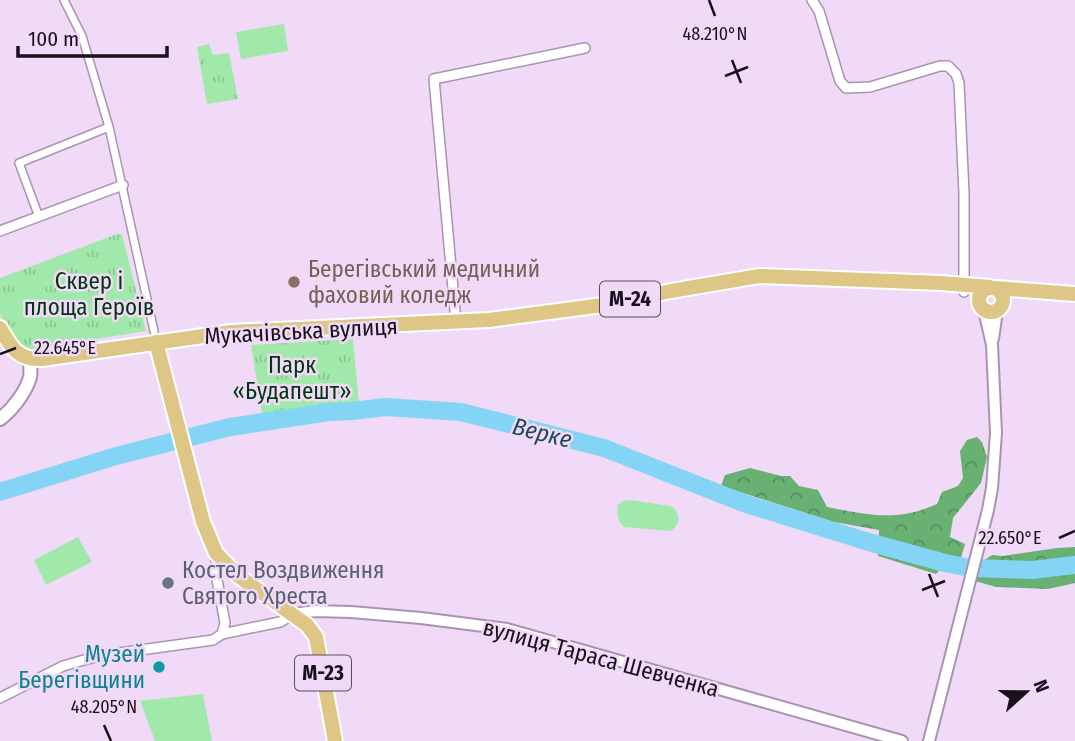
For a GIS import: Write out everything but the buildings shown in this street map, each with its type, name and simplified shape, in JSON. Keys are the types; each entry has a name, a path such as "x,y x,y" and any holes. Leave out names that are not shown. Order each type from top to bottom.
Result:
{"highway":[{"name":"Мукачівська вулиця","path":"155,337 489,320 603,305 671,290 759,276 946,284 965,289 993,288 1075,294"},
{"path":"993,288 1002,293 1004,302 991,307 981,293 993,288"},
{"name":"Мукачівська вулиця","path":"965,289 991,307"},
{"path":"991,307 1024,291"},
{"path":"0,328 10,345 30,360"},
{"name":"М-24","path":"30,360 155,337"},
{"name":"М-23","path":"155,337 202,522 216,553 237,575 294,614 316,637 335,741"}],"main road":[{"path":"0,419 21,395 30,377 30,360"}],"street":[{"path":"64,0 82,36 109,127 155,337"},
{"path":"812,0 820,10 840,81 846,88 870,87 940,66 948,66 956,75 959,83 965,289"},
{"path":"456,322 434,79 585,48"},
{"path":"39,216 19,163 109,127"},
{"path":"0,231 123,186"},
{"path":"929,741 992,488 996,433 991,307"},
{"path":"216,553 216,574 225,623 222,634"},
{"name":"вулиця Тараса Шевченка","path":"294,614 315,611 351,612 508,629 902,741"},
{"path":"0,698 63,666 84,660 213,640 222,634 280,622 294,614"}],"green space":[{"path":"284,24 288,51 241,59 236,32"},
{"path":"209,44 213,55 229,53 238,99 207,104 197,47"},
{"name":"Сквер і площа Героїв","path":"122,234 146,331 26,350 12,338 0,315 0,278"},
{"name":"Парк «Будапешт»","path":"353,339 359,404 263,419 251,345"},
{"path":"977,437 982,442 987,457 981,483 953,518 950,537 965,544 961,558 948,560 936,574 878,556 879,530 834,522 721,486 725,475 750,468 790,476 799,486 818,490 827,507 882,515 909,513 937,504 942,492 958,486 963,478 960,451 967,440"},
{"path":"629,500 671,506 678,515 676,526 670,531 624,527 618,517 618,505"},
{"path":"78,537 92,562 46,585 34,560"},
{"path":"1075,547 1075,583 1048,589 996,587 975,581 980,563 992,555"},
{"path":"203,694 212,741 155,741 140,701"}],"waterway":[{"name":"Верке","path":"0,492 116,456 230,427 329,412 386,407 461,412 604,448 746,504 945,563 970,568 1032,570 1075,565"}],"place":[{"name":"Берегівський медичний фаховий коледж","path":"294,282"},
{"name":"Костел Воздвиження Святого Хреста","path":"168,583"},
{"name":"Музей Берегівщини","path":"159,667"}]}
